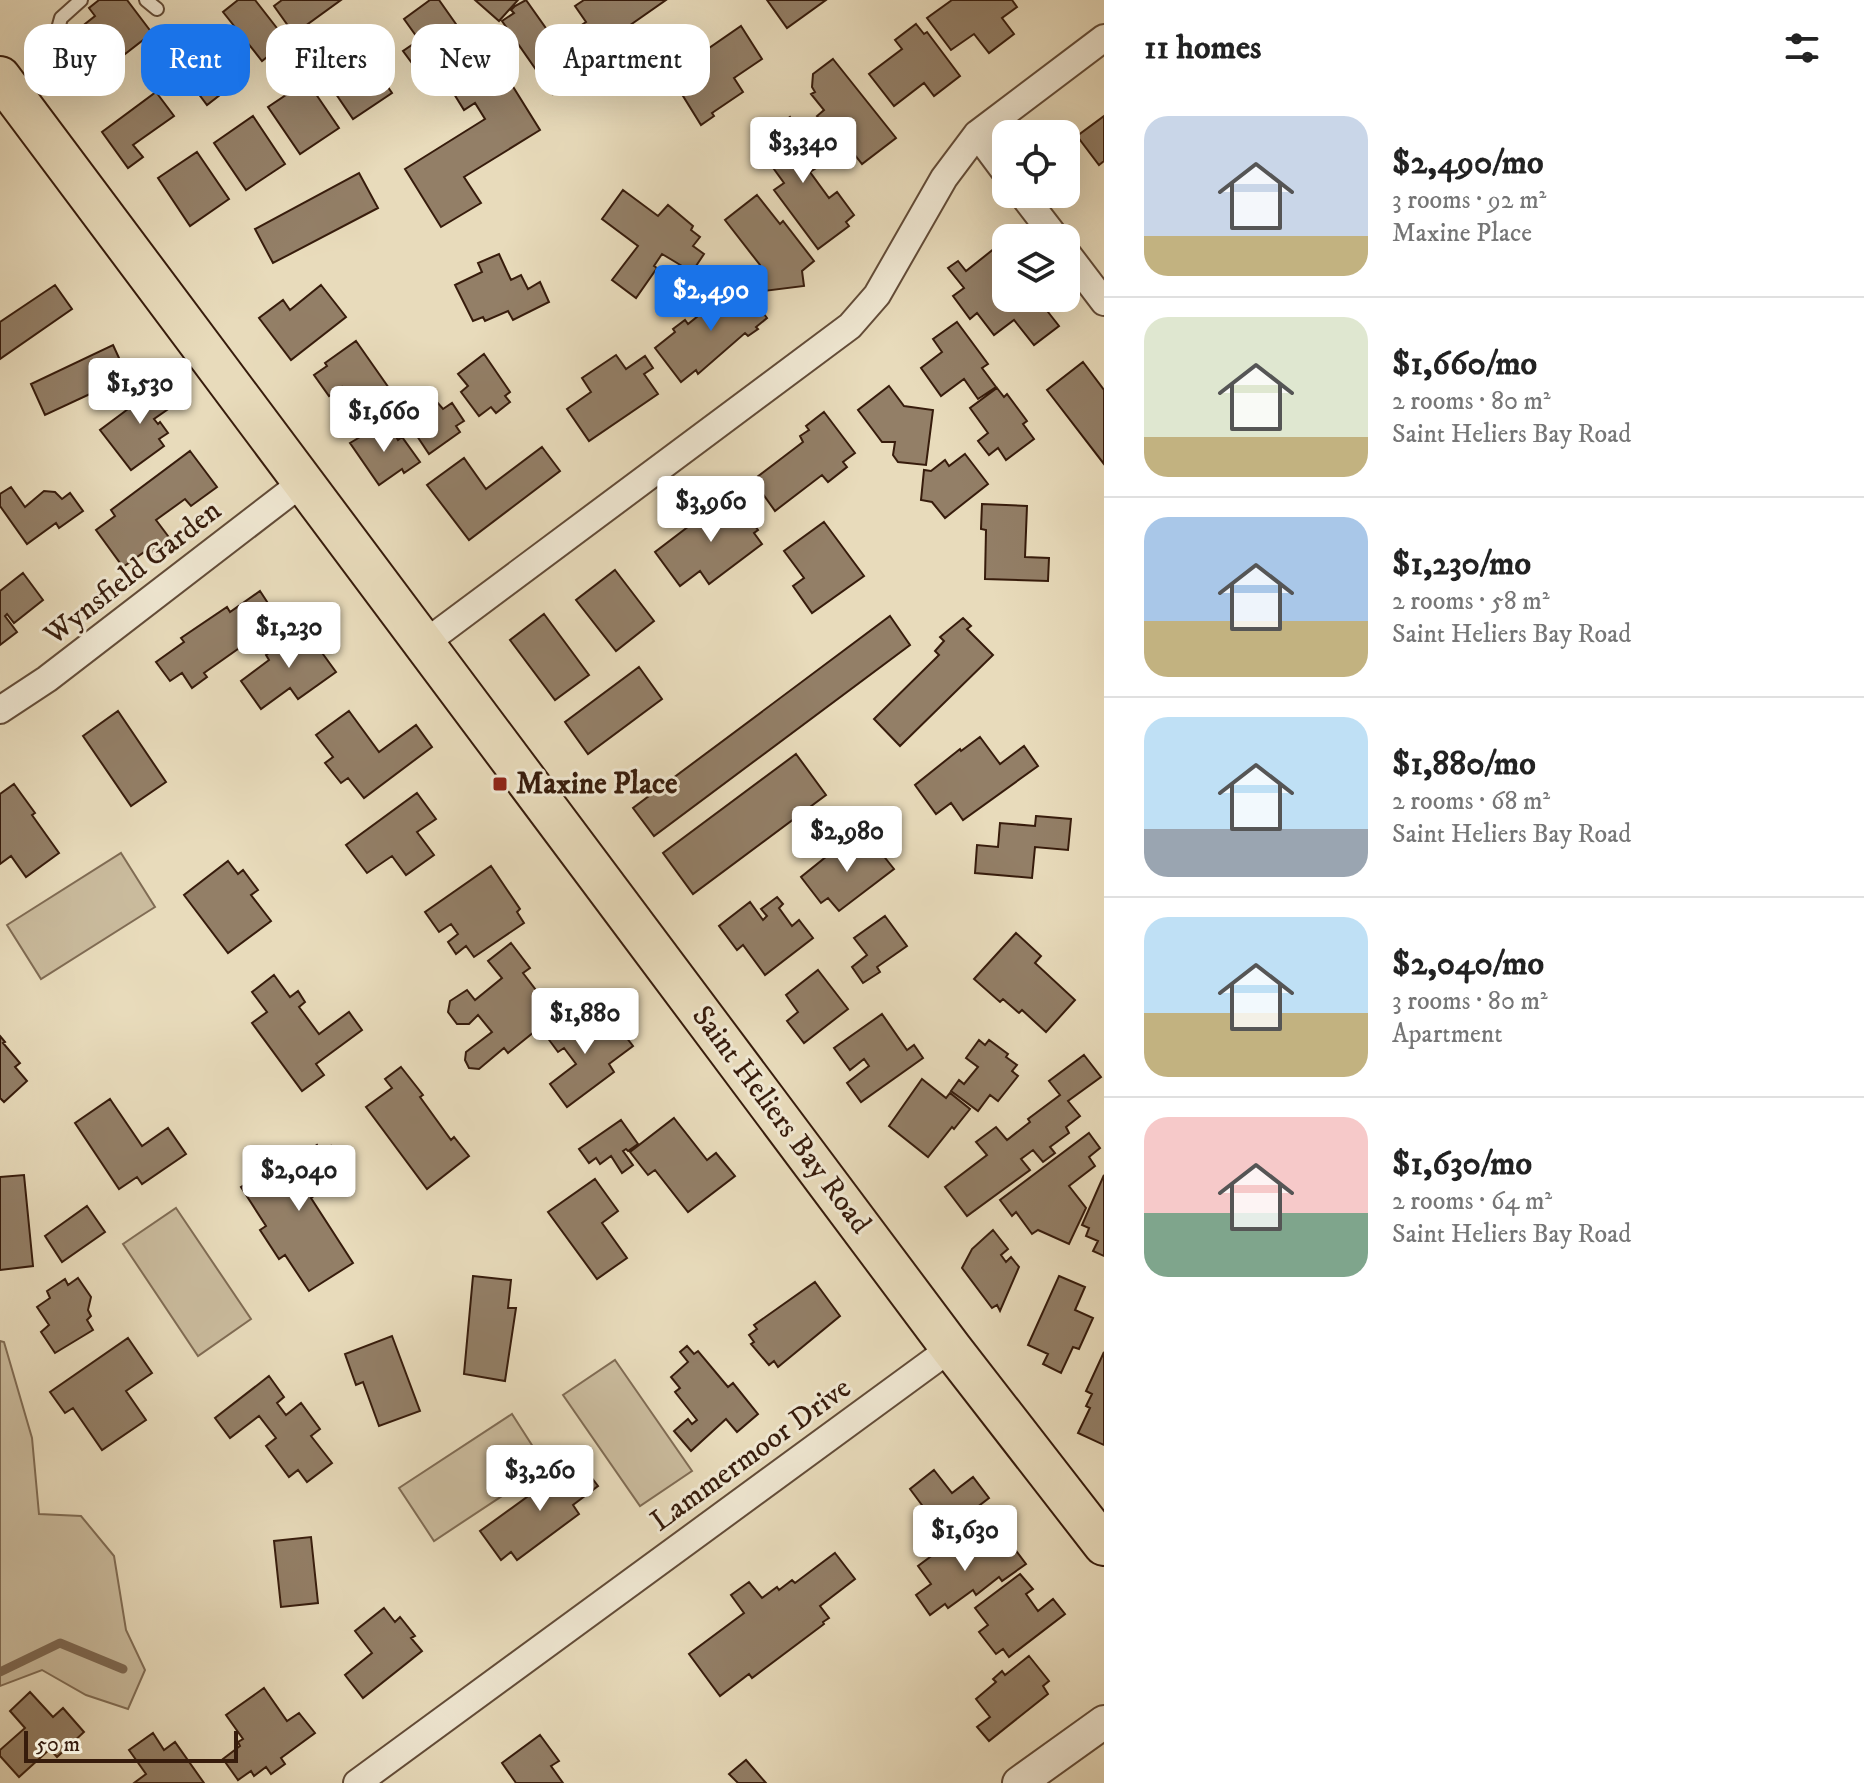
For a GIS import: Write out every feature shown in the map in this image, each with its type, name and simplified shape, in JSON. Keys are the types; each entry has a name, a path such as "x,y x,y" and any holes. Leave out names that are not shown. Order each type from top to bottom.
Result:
{"main road":[{"name":"Saint Heliers Bay Road","path":"7,86 951,1348 1104,1545"}],"street":[{"path":"425,643 850,326 877,295 944,178 977,134 1104,38"},
{"path":"977,134 992,154"},
{"path":"1033,208 1045,224"},
{"path":"1080,270 1104,302"},
{"name":"Wynsfield Garden","path":"0,710 47,679 303,482"},
{"name":"Lammermoor Drive","path":"357,1783 951,1348"},
{"path":"1019,1783 1104,1722"}],"lane":[{"path":"7,86 37,74 54,43 61,18 81,0"},
{"path":"146,0 157,9"}],"shaded area":[{"path":"121,853 155,907 41,979 7,925"},
{"path":"176,1208 251,1319 198,1356 123,1244"},
{"path":"0,1341 4,1342 32,1438 39,1514 81,1516 114,1556 126,1630 145,1670 128,1709 86,1695 42,1670 0,1686"},
{"path":"615,1360 692,1471 640,1506 563,1395"},
{"path":"512,1414 546,1467 434,1541 399,1488"}],"building":[{"path":"99,0 127,0 145,24 141,24 141,42 125,54 125,24 85,24 95,16 89,8"},
{"path":"238,0 255,0 274,24 266,24 266,58 262,61 250,46 250,24 233,24 223,12"},
{"path":"282,0 341,0 308,24 287,24 274,6"},
{"path":"430,0 439,0 456,24 411,24 411,29 404,19"},
{"path":"475,0 518,0 499,21"},
{"path":"526,0 543,24 535,24 535,68 519,45 519,24 504,24 502,21 514,13 511,10"},
{"path":"584,0 666,0 632,24 583,24 586,22 575,6"},
{"path":"767,0 826,0 787,28"},
{"path":"952,0 1012,0 1017,7 1002,18 1014,34 989,53 974,34 951,50 927,18"},
{"path":"916,24 924,34 927,32 960,76 934,96 924,83 894,106 869,74 902,49 895,40"},
{"path":"741,26 762,59 734,78 743,92 712,113 714,116 701,125 683,96 710,96 710,47"},
{"path":"411,46 411,62 403,51"},
{"path":"833,59 896,138 862,164 833,127 829,130 817,116 824,110 811,94 815,92 812,87 813,74"},
{"path":"151,96 159,96 174,116 133,145 143,157 128,168 102,132"},
{"path":"200,96 219,96 207,105"},
{"path":"284,96 317,96 339,128 300,154 268,107"},
{"path":"337,96 388,96 353,119"},
{"path":"455,96 519,96 540,130 464,177 481,203 441,227 405,169 485,119 475,103 464,110"},
{"path":"253,116 285,164 246,190 214,143"},
{"path":"1104,116 1104,161 1099,165 1080,140 1080,134"},
{"path":"790,117 800,131 797,133 821,165 810,172 829,198 837,192 854,215 846,222 849,226 818,249 774,190 784,183 755,143"},
{"path":"197,152 229,199 190,226 158,178"},
{"path":"359,173 378,208 273,263 255,229"},
{"path":"623,190 658,216 668,205 693,226 691,230 700,237 693,246 704,254 692,272 662,254 654,266 657,268 636,298 612,280 638,246 602,219"},
{"path":"757,195 780,224 783,221 814,261 802,271 804,286 764,291 760,265 725,220"},
{"path":"992,250 992,312 1048,312 1059,326 1034,345 1014,320 994,335 977,313 970,319 953,296 964,288 948,268 958,261 966,271"},
{"path":"499,254 511,280 521,275 528,289 540,282 549,302 513,320 508,311 485,321 483,317 473,321 455,285 482,272 478,263"},
{"path":"736,283 741,284 767,318 756,327 758,329 748,336 745,333 698,374 696,370 681,382 655,348 675,332 673,329 685,320 688,324 708,308 705,306 715,297 718,301"},
{"path":"55,285 72,309 0,359 0,322"},
{"path":"321,285 346,317 291,360 259,318 283,300 290,310"},
{"path":"957,322 988,364 982,368 996,387 978,399 964,379 941,396 921,368 942,352 933,339"},
{"path":"356,341 391,391 361,413 342,387 329,396 314,375 327,366 325,363"},
{"path":"113,345 125,371 102,382 105,387 45,415 31,384"},
{"path":"484,354 510,392 505,396 510,402 496,413 491,407 479,416 461,392 468,386 458,374"},
{"path":"616,355 626,369 645,356 653,368 644,374 658,394 589,441 567,409 591,392 582,378"},
{"path":"1083,362 1104,390 1104,464 1047,390"},
{"path":"157,380 174,397 170,400 174,405 154,419 168,433 159,439 164,446 131,470 100,430 132,406 129,401"},
{"path":"889,386 904,406 933,410 926,465 898,462 893,455 895,442 882,442 858,410"},
{"path":"997,388 1004,397 1007,394 1027,421 1023,424 1034,439 1006,460 998,448 989,455 978,441 988,433 970,408"},
{"path":"430,394 443,409 452,403 464,421 456,426 460,432 429,454 415,433 410,436 402,421 402,406 415,395 420,400"},
{"path":"824,412 855,453 843,462 847,467 828,482 822,475 775,511 753,480 803,442 800,436 809,430 806,426"},
{"path":"382,424 390,436 394,433 398,440 402,437 420,462 404,473 402,469 379,485 350,443"},
{"path":"542,447 560,471 469,540 427,485 464,458 486,489"},
{"path":"190,451 217,487 191,506 185,499 156,520 171,540 150,555 147,550 123,567 96,530 115,516 111,510"},
{"path":"965,454 988,484 945,518 932,502 921,500 924,470 931,471 945,460 949,466"},
{"path":"11,487 25,507 44,491 55,492 62,499 70,493 83,511 59,528 56,523 27,544 0,506 0,494"},
{"path":"731,494 758,530 754,533 762,544 709,584 700,571 680,586 655,552"},
{"path":"982,504 1027,506 1025,557 1049,558 1048,581 985,579 986,530 981,529"},
{"path":"824,522 864,576 812,613 793,586 804,578 784,551"},
{"path":"615,570 654,621 616,651 576,600"},
{"path":"23,573 43,600 14,623 7,614 5,616 17,632 0,645 0,591"},
{"path":"260,591 277,617 204,673 207,677 192,688 182,673 170,681 156,662 184,642 181,638 227,607 230,612"},
{"path":"544,614 589,675 555,700 510,640"},
{"path":"890,616 910,645 654,836 633,808"},
{"path":"963,618 971,626 967,629 993,655 900,746 874,719 939,655 935,651 944,641 940,637"},
{"path":"304,628 336,672 298,699 290,688 261,709 241,681 269,660 266,655"},
{"path":"639,667 662,699 588,754 565,722"},
{"path":"118,711 166,782 131,806 83,736"},
{"path":"349,711 379,752 416,725 432,747 364,798 348,778 341,783 325,763 333,757 316,735"},
{"path":"980,737 1000,764 1024,746 1038,766 963,820 951,803 936,814 915,785"},
{"path":"796,754 826,795 693,894 663,853"},
{"path":"14,784 59,853 26,877 11,856 0,864 0,794"},
{"path":"417,793 436,819 417,832 434,855 406,875 392,856 367,873 346,845"},
{"path":"1036,816 1071,819 1068,850 1035,847 1032,878 975,873 977,845 998,847 1000,823 1035,826"},
{"path":"870,839 894,869 839,911 828,898 821,903 801,877 842,844 850,854"},
{"path":"228,861 238,874 243,870 258,890 251,895 271,921 228,953 184,895"},
{"path":"491,866 520,909 517,912 524,923 474,957 466,946 456,954 448,942 458,934 451,924 439,932 425,912"},
{"path":"777,897 783,904 779,908 792,926 799,920 813,938 765,975 743,945 737,950 719,926 750,902 763,920 767,916 761,909"},
{"path":"885,916 907,946 877,967 880,972 863,983 852,967 867,955 854,938"},
{"path":"1016,933 1041,956 1035,963 1075,1000 1046,1032 1022,1010 1019,1013 1003,999 1000,1002 974,979"},
{"path":"511,943 530,968 523,973 555,1015 508,1053 504,1048 479,1069 469,1068 465,1060 466,1052 492,1032 478,1015 469,1024 457,1024 448,1012 450,1001 467,990 475,1000 502,978 488,961"},
{"path":"818,970 848,1009 804,1043 787,1021 798,1012 786,995"},
{"path":"274,975 290,997 298,991 305,1002 299,1007 319,1034 349,1012 362,1030 316,1064 324,1075 302,1091 252,1023 267,1012 252,992"},
{"path":"571,1012 592,1040 615,1023 633,1046 609,1064 614,1072 567,1107 550,1084 576,1064 564,1048 558,1052 544,1033"},
{"path":"882,1014 907,1050 914,1045 923,1058 861,1102 847,1083 869,1066 864,1059 850,1070 834,1048"},
{"path":"0,1036 20,1063 15,1067 27,1081 4,1102 0,1098"},
{"path":"979,1040 985,1045 989,1040 1008,1054 1006,1057 1017,1065 1012,1071 1018,1076 998,1101 990,1095 978,1111 951,1091 959,1080 964,1084 978,1067 966,1058"},
{"path":"1084,1055 1101,1077 1068,1101 1080,1116 1066,1127 1069,1133 1050,1147 1055,1153 1043,1162 1033,1150 1021,1159 1030,1170 967,1216 945,1187 987,1155 976,1142 996,1127 1007,1140 1030,1122 1028,1119 1060,1095 1049,1081"},
{"path":"401,1067 451,1140 454,1137 469,1156 427,1189 366,1107 392,1088 385,1079"},
{"path":"922,1079 946,1098 950,1093 970,1109 928,1157 889,1126"},
{"path":"110,1099 142,1146 168,1128 186,1154 142,1184 137,1177 119,1189 75,1123"},
{"path":"674,1118 707,1160 716,1153 735,1176 688,1212 655,1170 648,1175 630,1152"},
{"path":"621,1120 638,1144 623,1151 633,1165 622,1173 611,1156 600,1164 596,1158 589,1163 579,1149"},
{"path":"1089,1133 1100,1148 1089,1157 1095,1166 1069,1186 1086,1208 1069,1244 1038,1230 1032,1234 1016,1212 1012,1216 1000,1200"},
{"path":"317,1145 322,1153 331,1146 349,1173 311,1198 353,1263 309,1291 285,1255 279,1259 260,1230 266,1226 241,1187 250,1181 245,1172 273,1153 279,1162 284,1158 293,1172 308,1162 303,1154"},
{"path":"24,1175 33,1266 0,1270 0,1177"},
{"path":"1104,1175 1104,1256 1093,1251 1098,1241 1086,1236 1089,1228 1082,1225"},
{"path":"595,1179 618,1211 602,1223 627,1258 597,1279 548,1212"},
{"path":"87,1206 105,1232 62,1262 45,1236"},
{"path":"993,1230 1008,1249 1001,1255 1006,1262 1011,1257 1019,1267 1000,1311 997,1305 992,1308 962,1268 972,1249"},
{"path":"473,1276 511,1280 508,1308 516,1308 505,1381 464,1374"},
{"path":"1059,1276 1085,1287 1075,1310 1093,1318 1079,1349 1073,1347 1061,1373 1043,1364 1048,1354 1028,1345"},
{"path":"78,1278 91,1297 88,1310 91,1316 87,1320 93,1330 55,1353 41,1332 49,1325 37,1307 50,1298 47,1291 65,1279 68,1285"},
{"path":"815,1282 840,1316 778,1367 774,1361 769,1365 751,1344 754,1342 749,1335 757,1329 754,1325"},
{"path":"392,1336 420,1411 379,1426 363,1382 356,1385 345,1354"},
{"path":"128,1338 152,1373 126,1391 146,1420 102,1450 73,1408 65,1413 50,1392"},
{"path":"687,1346 694,1354 698,1351 728,1387 733,1383 758,1414 737,1432 726,1419 691,1451 674,1431 688,1419 692,1424 697,1420 675,1392 680,1388 671,1377 688,1362 680,1352"},
{"path":"1104,1352 1104,1445 1078,1433 1090,1408 1086,1406 1092,1394 1086,1391"},
{"path":"269,1376 284,1397 277,1403 286,1415 301,1403 320,1429 311,1436 332,1463 307,1482 298,1470 289,1477 266,1446 276,1438 259,1416 230,1438 215,1418"},
{"path":"578,1460 598,1486 573,1505 579,1514 517,1560 511,1552 501,1560 480,1531"},
{"path":"934,1470 952,1493 973,1477 989,1498 937,1538 930,1528 936,1524 910,1489"},
{"path":"311,1537 318,1603 281,1607 274,1541"},
{"path":"957,1537 970,1555 986,1549 990,1553 1008,1540 1026,1564 1002,1581 999,1577 976,1595 973,1590 948,1608 945,1604 930,1615 916,1595 931,1584 918,1566"},
{"path":"835,1553 855,1579 820,1606 829,1618 752,1678 749,1674 720,1696 689,1654 744,1613 731,1595 749,1582 762,1598 792,1580 795,1583"},
{"path":"1020,1574 1033,1589 1026,1594 1038,1611 1053,1599 1065,1614 1009,1657 1003,1649 996,1654 979,1632 988,1625 975,1608"},
{"path":"384,1608 395,1622 400,1617 422,1651 363,1698 345,1675 372,1653 355,1631"},
{"path":"1029,1656 1049,1681 1043,1686 1048,1694 989,1741 977,1727 990,1717 976,1699 996,1682 993,1679 1002,1671 1005,1675"},
{"path":"264,1688 287,1721 299,1713 315,1733 281,1758 285,1764 271,1774 266,1767 254,1776 251,1771 238,1780 223,1759 240,1746 238,1742 243,1739 226,1715"},
{"path":"30,1692 53,1717 63,1708 84,1732 57,1757 50,1749 19,1777 0,1756 0,1750 25,1728 10,1711"},
{"path":"153,1733 164,1750 175,1742 204,1783 134,1783 146,1774 129,1750"},
{"path":"540,1735 559,1761 551,1766 563,1783 516,1783 502,1763"},
{"path":"746,1760 766,1783 738,1783 729,1774"}],"waterway":[{"path":"0,1672 60,1643 123,1669"}],"place":[{"name":"Maxine Place","path":"500,784"}]}
